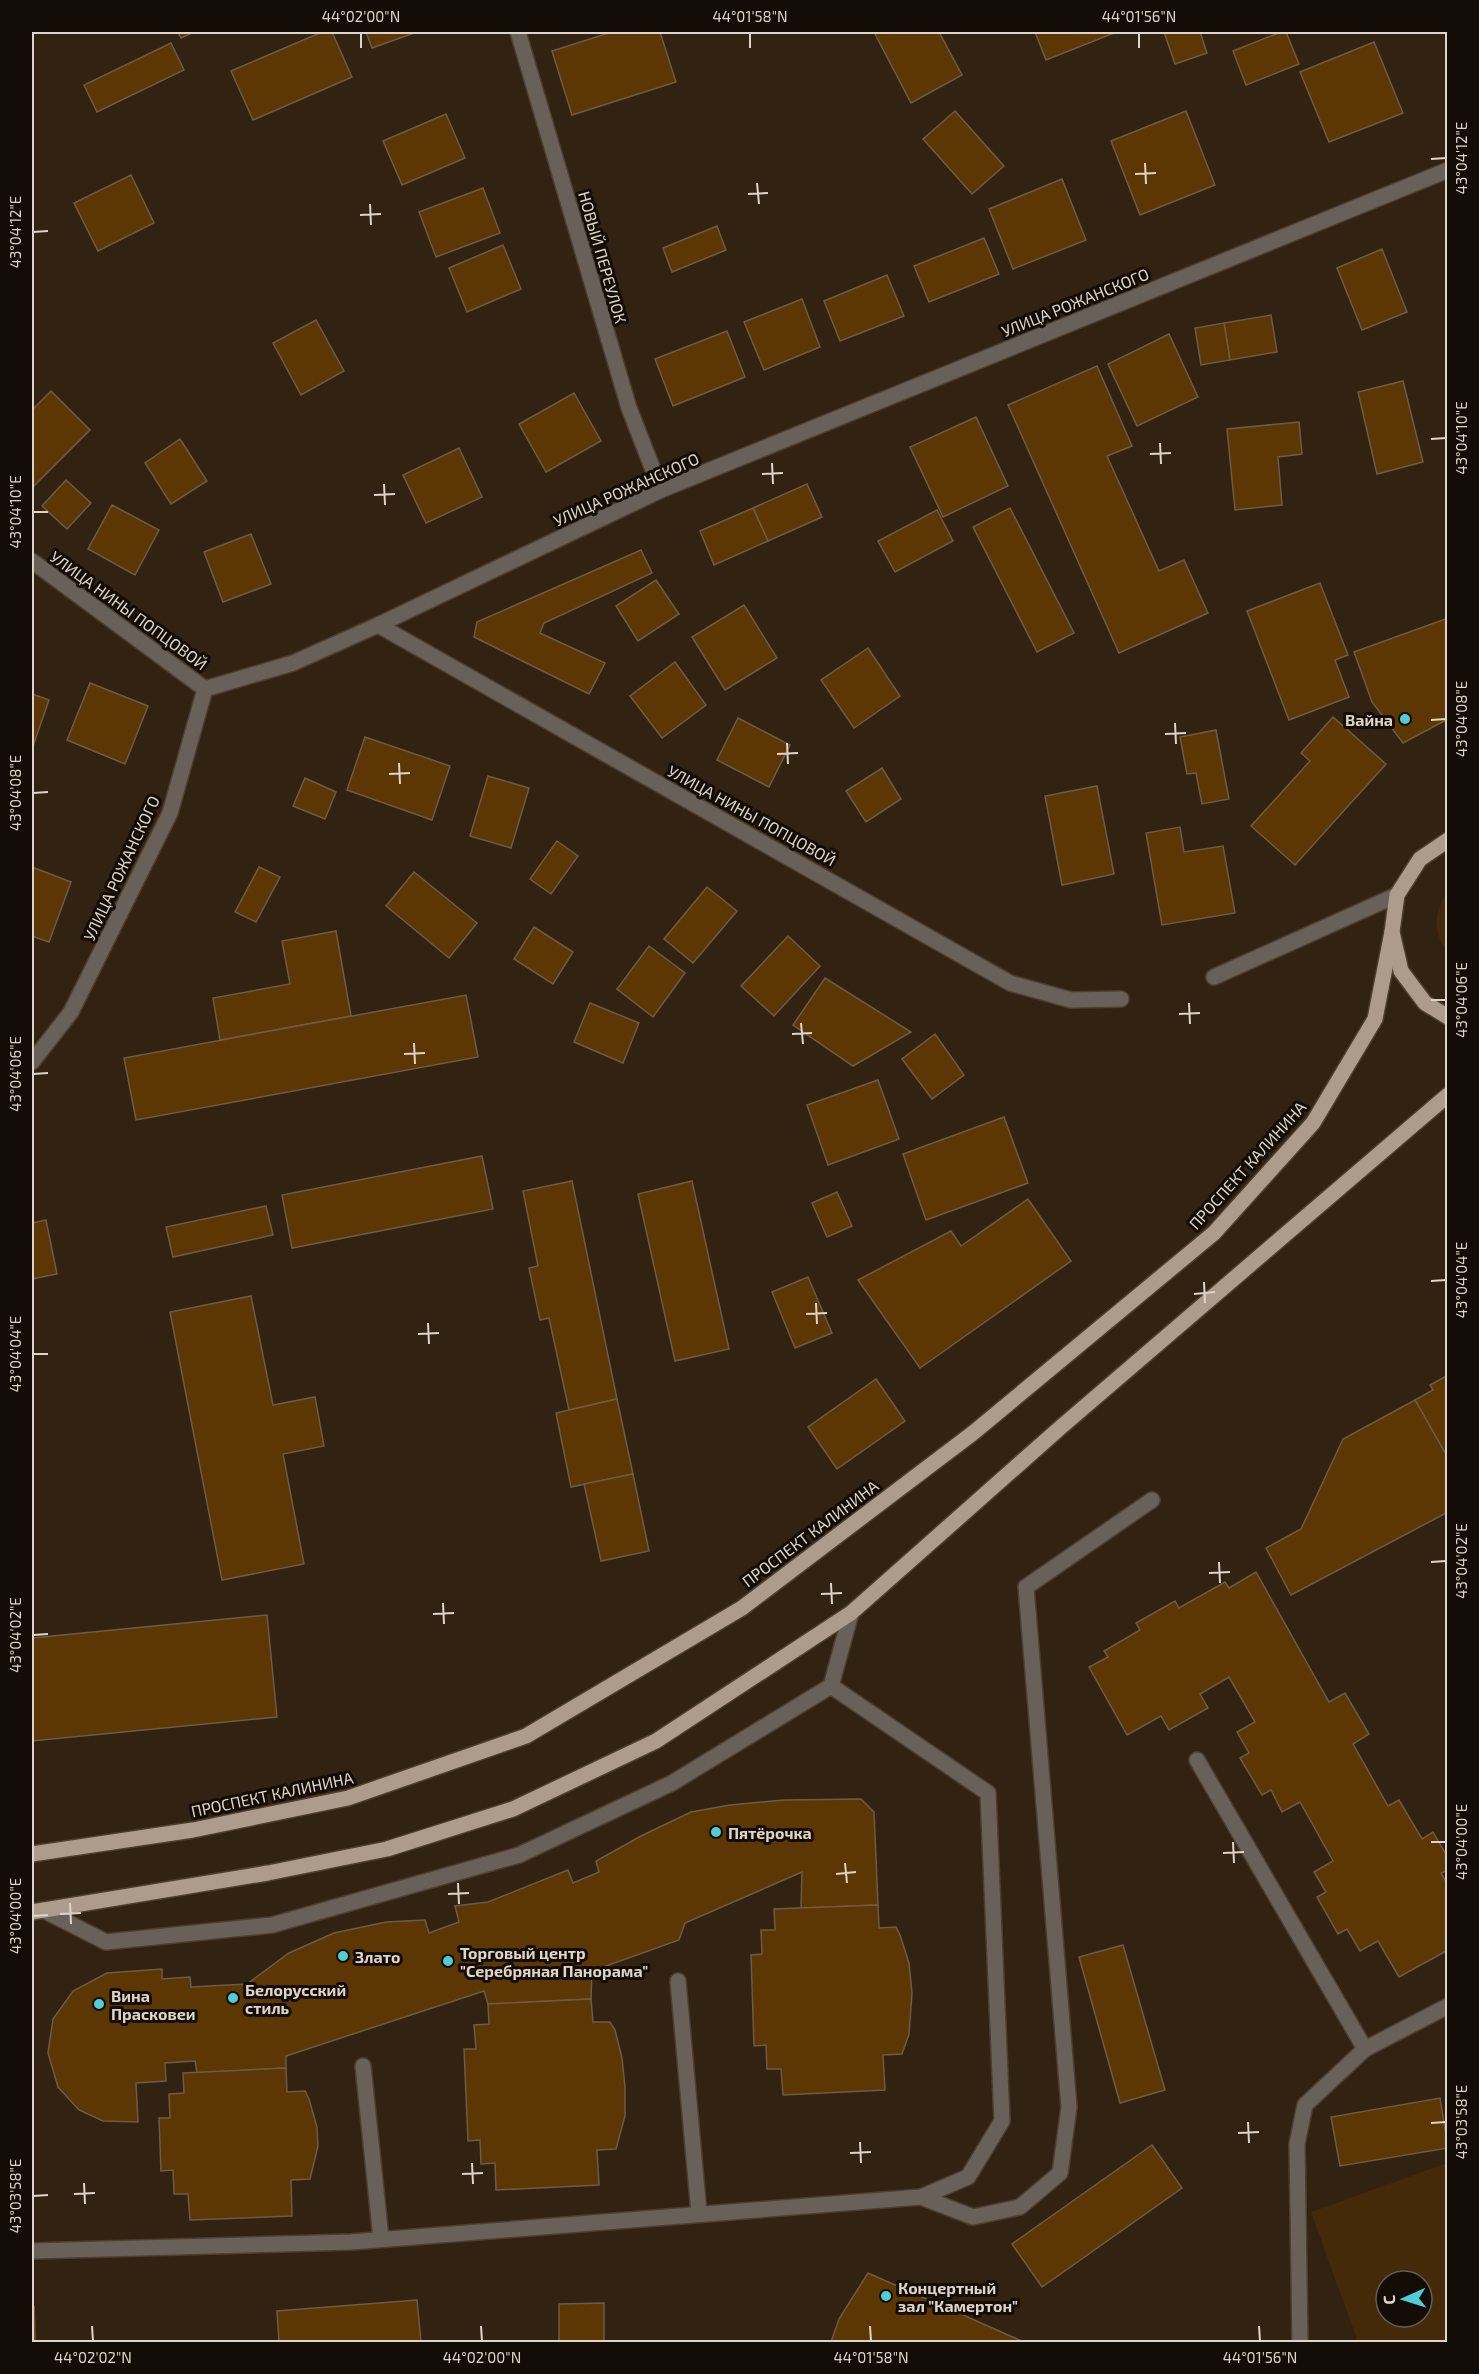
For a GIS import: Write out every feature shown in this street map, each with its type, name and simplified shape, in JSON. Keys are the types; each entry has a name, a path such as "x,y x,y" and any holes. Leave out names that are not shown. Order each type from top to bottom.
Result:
{"main road":[{"name":"ПРОСПЕКТ КАЛИНИНА","path":"32,1854 193,1830 348,1798 526,1736 742,1608 973,1433 1214,1233 1313,1123 1374,1019 1392,932 1397,895 1420,859 1448,840"},
{"name":"ПРОСПЕКТ КАЛИНИНА","path":"1392,932 1401,971 1425,1004 1448,1017"},
{"path":"37,1911 268,1873 387,1849 513,1809 656,1741 851,1613 1060,1427 1448,1095"}],"street":[{"name":"НОВЫЙ ПЕРЕУЛОК","path":"518,32 629,408 661,490"},
{"name":"УЛИЦА РОЖАНСКОГО","path":"32,1062 71,1012 170,813 206,689 293,663 378,626 661,490 1448,170"},
{"name":"УЛИЦА НИНЫ ПОПЦОВОЙ","path":"32,561 206,689"},
{"name":"УЛИЦА НИНЫ ПОПЦОВОЙ","path":"378,626 1010,983 1071,1000 1121,999"},
{"path":"1214,977 1397,895"},
{"path":"921,2197 973,2217 1020,2207 1060,2173 1069,2107 1026,1587 1152,1500"},
{"path":"37,1911 106,1942 272,1925 519,1855 672,1783 831,1686 851,1613"},
{"path":"32,2251 381,2239 921,2197 968,2177 1002,2121 988,1793 831,1686"},
{"path":"1197,1761 1365,2049"},
{"path":"678,1981 699,2213"},
{"path":"1300,2343 1297,2144 1305,2105 1365,2049 1448,2006"},
{"path":"363,2066 381,2239"}],"shaded area":[{"path":"1447,892 1447,951 1439,937 1437,922 1440,906"},
{"path":"1447,2163 1447,2342 1358,2342 1311,2212"},
{"path":"32,2306 35,2306 36,2342 32,2342"}],"building":[{"path":"178,32 194,32 181,38"},
{"path":"322,32 332,32 352,77 253,120 231,71"},
{"path":"366,32 417,32 372,48"},
{"path":"612,32 660,32 676,82 572,115 552,51"},
{"path":"874,32 939,32 962,75 911,103"},
{"path":"1035,32 1114,32 1114,33 1046,60"},
{"path":"1164,32 1200,32 1207,53 1175,64"},
{"path":"1286,32 1299,64 1246,85 1233,51"},
{"path":"1374,42 1403,113 1329,142 1300,72"},
{"path":"171,43 184,70 97,112 84,85"},
{"path":"955,111 1004,166 972,194 923,139"},
{"path":"1186,111 1215,185 1140,215 1111,141"},
{"path":"446,114 465,158 402,185 383,141"},
{"path":"131,175 154,223 98,251 74,203"},
{"path":"1062,179 1086,240 1013,269 989,209"},
{"path":"483,188 500,233 436,257 419,212"},
{"path":"717,226 726,250 672,272 663,248"},
{"path":"984,238 999,274 929,302 914,266"},
{"path":"503,245 521,289 467,312 449,268"},
{"path":"1382,249 1407,312 1362,330 1337,268"},
{"path":"887,275 904,316 840,341 824,301"},
{"path":"802,299 820,347 764,370 744,322"},
{"path":"1271,315 1277,352 1230,360 1224,323"},
{"path":"316,320 344,371 301,395 273,343"},
{"path":"1224,323 1230,360 1201,365 1195,328"},
{"path":"727,331 745,377 673,406 655,359"},
{"path":"1169,334 1198,397 1137,426 1108,364"},
{"path":"1097,366 1132,446 1107,456 1159,571 1184,560 1208,613 1119,653 1008,405"},
{"path":"1403,381 1423,462 1377,474 1358,392"},
{"path":"51,391 90,430 32,488 32,410"},
{"path":"574,393 601,441 546,472 519,424"},
{"path":"976,417 1008,486 943,517 910,447"},
{"path":"1299,422 1302,454 1278,457 1282,505 1235,510 1227,429"},
{"path":"180,439 207,481 171,504 145,463"},
{"path":"459,448 482,497 426,523 403,475"},
{"path":"66,480 91,503 67,529 42,506"},
{"path":"807,484 822,517 768,541 753,508"},
{"path":"112,505 159,530 135,575 88,549"},
{"path":"753,508 768,541 714,565 700,531"},
{"path":"1010,508 1074,633 1037,652 973,527"},
{"path":"937,510 953,541 895,572 878,541"},
{"path":"251,534 271,584 223,602 204,552"},
{"path":"641,550 652,573 544,623 540,633 605,663 589,694 474,637 477,622"},
{"path":"656,580 679,614 638,641 616,606"},
{"path":"1320,583 1348,655 1335,660 1349,697 1289,720 1247,611"},
{"path":"744,605 777,658 725,690 692,637"},
{"path":"1448,618 1448,719 1403,743 1372,702 1354,652"},
{"path":"868,648 900,696 854,728 821,680"},
{"path":"675,662 706,705 662,738 630,696"},
{"path":"90,683 148,706 125,764 67,740"},
{"path":"32,694 49,700 32,749"},
{"path":"1333,717 1386,764 1295,865 1251,826 1310,761 1301,753"},
{"path":"738,718 790,745 769,787 717,760"},
{"path":"1216,730 1229,799 1202,804 1196,773 1187,774 1180,737"},
{"path":"365,737 450,766 432,820 347,790"},
{"path":"882,768 901,799 866,822 846,791"},
{"path":"488,776 529,788 511,848 470,836"},
{"path":"305,778 336,792 325,819 293,806"},
{"path":"1097,786 1114,874 1062,885 1045,796"},
{"path":"1180,827 1184,852 1223,846 1235,913 1162,925 1146,833"},
{"path":"557,841 578,856 551,894 530,879"},
{"path":"32,867 71,882 49,942 32,936"},
{"path":"259,867 280,877 256,922 235,912"},
{"path":"414,872 477,923 449,958 386,906"},
{"path":"707,887 737,911 693,963 664,939"},
{"path":"534,927 573,952 553,984 514,959"},
{"path":"336,931 351,1016 220,1040 213,998 290,984 282,941"},
{"path":"788,936 820,966 774,1016 741,986"},
{"path":"649,946 685,973 653,1017 617,989"},
{"path":"825,978 911,1032 853,1066 793,1025"},
{"path":"466,995 478,1057 136,1120 124,1058"},
{"path":"590,1003 639,1023 623,1063 574,1042"},
{"path":"935,1034 964,1075 932,1099 902,1059"},
{"path":"878,1080 899,1139 828,1165 807,1105"},
{"path":"1004,1117 1028,1183 926,1220 903,1154"},
{"path":"482,1156 493,1209 292,1248 282,1195"},
{"path":"572,1181 617,1399 569,1410 549,1318 540,1320 529,1268 538,1266 523,1191"},
{"path":"692,1181 729,1349 675,1361 638,1194"},
{"path":"837,1192 852,1226 827,1237 812,1203"},
{"path":"1028,1199 1071,1261 920,1368 858,1280 951,1231 961,1246"},
{"path":"266,1206 273,1235 173,1257 166,1227"},
{"path":"46,1220 57,1274 32,1279 32,1223"},
{"path":"808,1277 832,1333 795,1348 772,1292"},
{"path":"251,1296 273,1405 315,1397 324,1446 283,1454 304,1564 222,1580 170,1312"},
{"path":"1448,1375 1448,1458 1415,1400 1433,1390 1430,1385"},
{"path":"876,1379 905,1421 837,1469 808,1427"},
{"path":"617,1399 633,1474 571,1487 556,1413"},
{"path":"1415,1400 1448,1458 1448,1512 1291,1595 1266,1548 1301,1529 1343,1439"},
{"path":"633,1474 649,1551 601,1561 584,1484"},
{"path":"1256,1572 1329,1702 1345,1693 1369,1734 1353,1744 1388,1806 1399,1800 1422,1839 1433,1832 1448,1858 1448,1870 1441,1873 1448,1885 1448,1950 1399,1977 1378,1941 1360,1951 1347,1929 1338,1934 1317,1897 1326,1892 1314,1872 1333,1861 1300,1802 1282,1812 1271,1790 1262,1795 1240,1758 1249,1753 1237,1732 1255,1722 1229,1677 1200,1694 1208,1708 1169,1730 1161,1716 1127,1735 1089,1667 1108,1657 1104,1651 1140,1630 1136,1623 1175,1601 1179,1608 1225,1582 1229,1588"},
{"path":"267,1615 277,1717 32,1741 32,1638"},
{"name":"Торговый центр \"Серебряная Панорама\"","path":"861,1799 874,1812 878,1905 801,1908 802,1872 685,1923 679,1940 592,1971 591,1999 488,2004 484,1991 286,2056 286,2068 197,2073 195,2061 165,2063 166,2081 136,2083 138,2122 103,2121 79,2110 58,2087 48,2053 53,2019 73,1991 107,1973 162,1969 162,1979 190,1977 191,1987 247,1984 289,1953 334,1933 386,1922 425,1920 429,1933 459,1922 455,1906 488,1902 568,1870 573,1883 599,1872 596,1861 691,1812 730,1805 784,1800"},
{"path":"878,1905 879,1928 896,1927 900,1935 909,1963 912,1993 909,2034 902,2054 883,2055 885,2090 783,2095 781,2069 767,2069 766,2045 754,2046 751,1955 762,1954 761,1930 775,1930 774,1909"},
{"path":"1123,1945 1165,2090 1120,2103 1079,1957"},
{"path":"591,1999 593,2022 610,2022 615,2030 622,2058 625,2087 625,2116 616,2149 597,2150 599,2185 496,2190 495,2163 481,2164 480,2140 468,2141 464,2049 476,2049 474,2025 489,2024 488,2004"},
{"path":"286,2068 287,2092 305,2091 309,2099 317,2127 318,2146 310,2179 291,2180 292,2216 190,2220 188,2194 174,2194 173,2170 161,2171 159,2118 170,2118 169,2094 184,2093 183,2073"},
{"path":"1440,2098 1448,2148 1340,2166 1331,2117"},
{"path":"1152,2145 1182,2188 1042,2287 1012,2244"},
{"name":"Концертный зал \"Камертон\"","path":"868,2273 1024,2342 831,2342 839,2319"},
{"path":"417,2300 421,2342 279,2342 277,2311"},
{"path":"604,2303 604,2342 559,2342 559,2304"}],"place":[{"name":"Вайна","path":"1405,719"},
{"name":"Пятёрочка","path":"716,1832"},
{"name":"Злато","path":"343,1956"},
{"name":"Торговый центр \"Серебряная Панорама\"","path":"448,1961"},
{"name":"Белорусский стиль","path":"233,1998"},
{"name":"Вина Прасковеи","path":"99,2004"},
{"name":"Концертный зал \"Камертон\"","path":"886,2296"}]}
